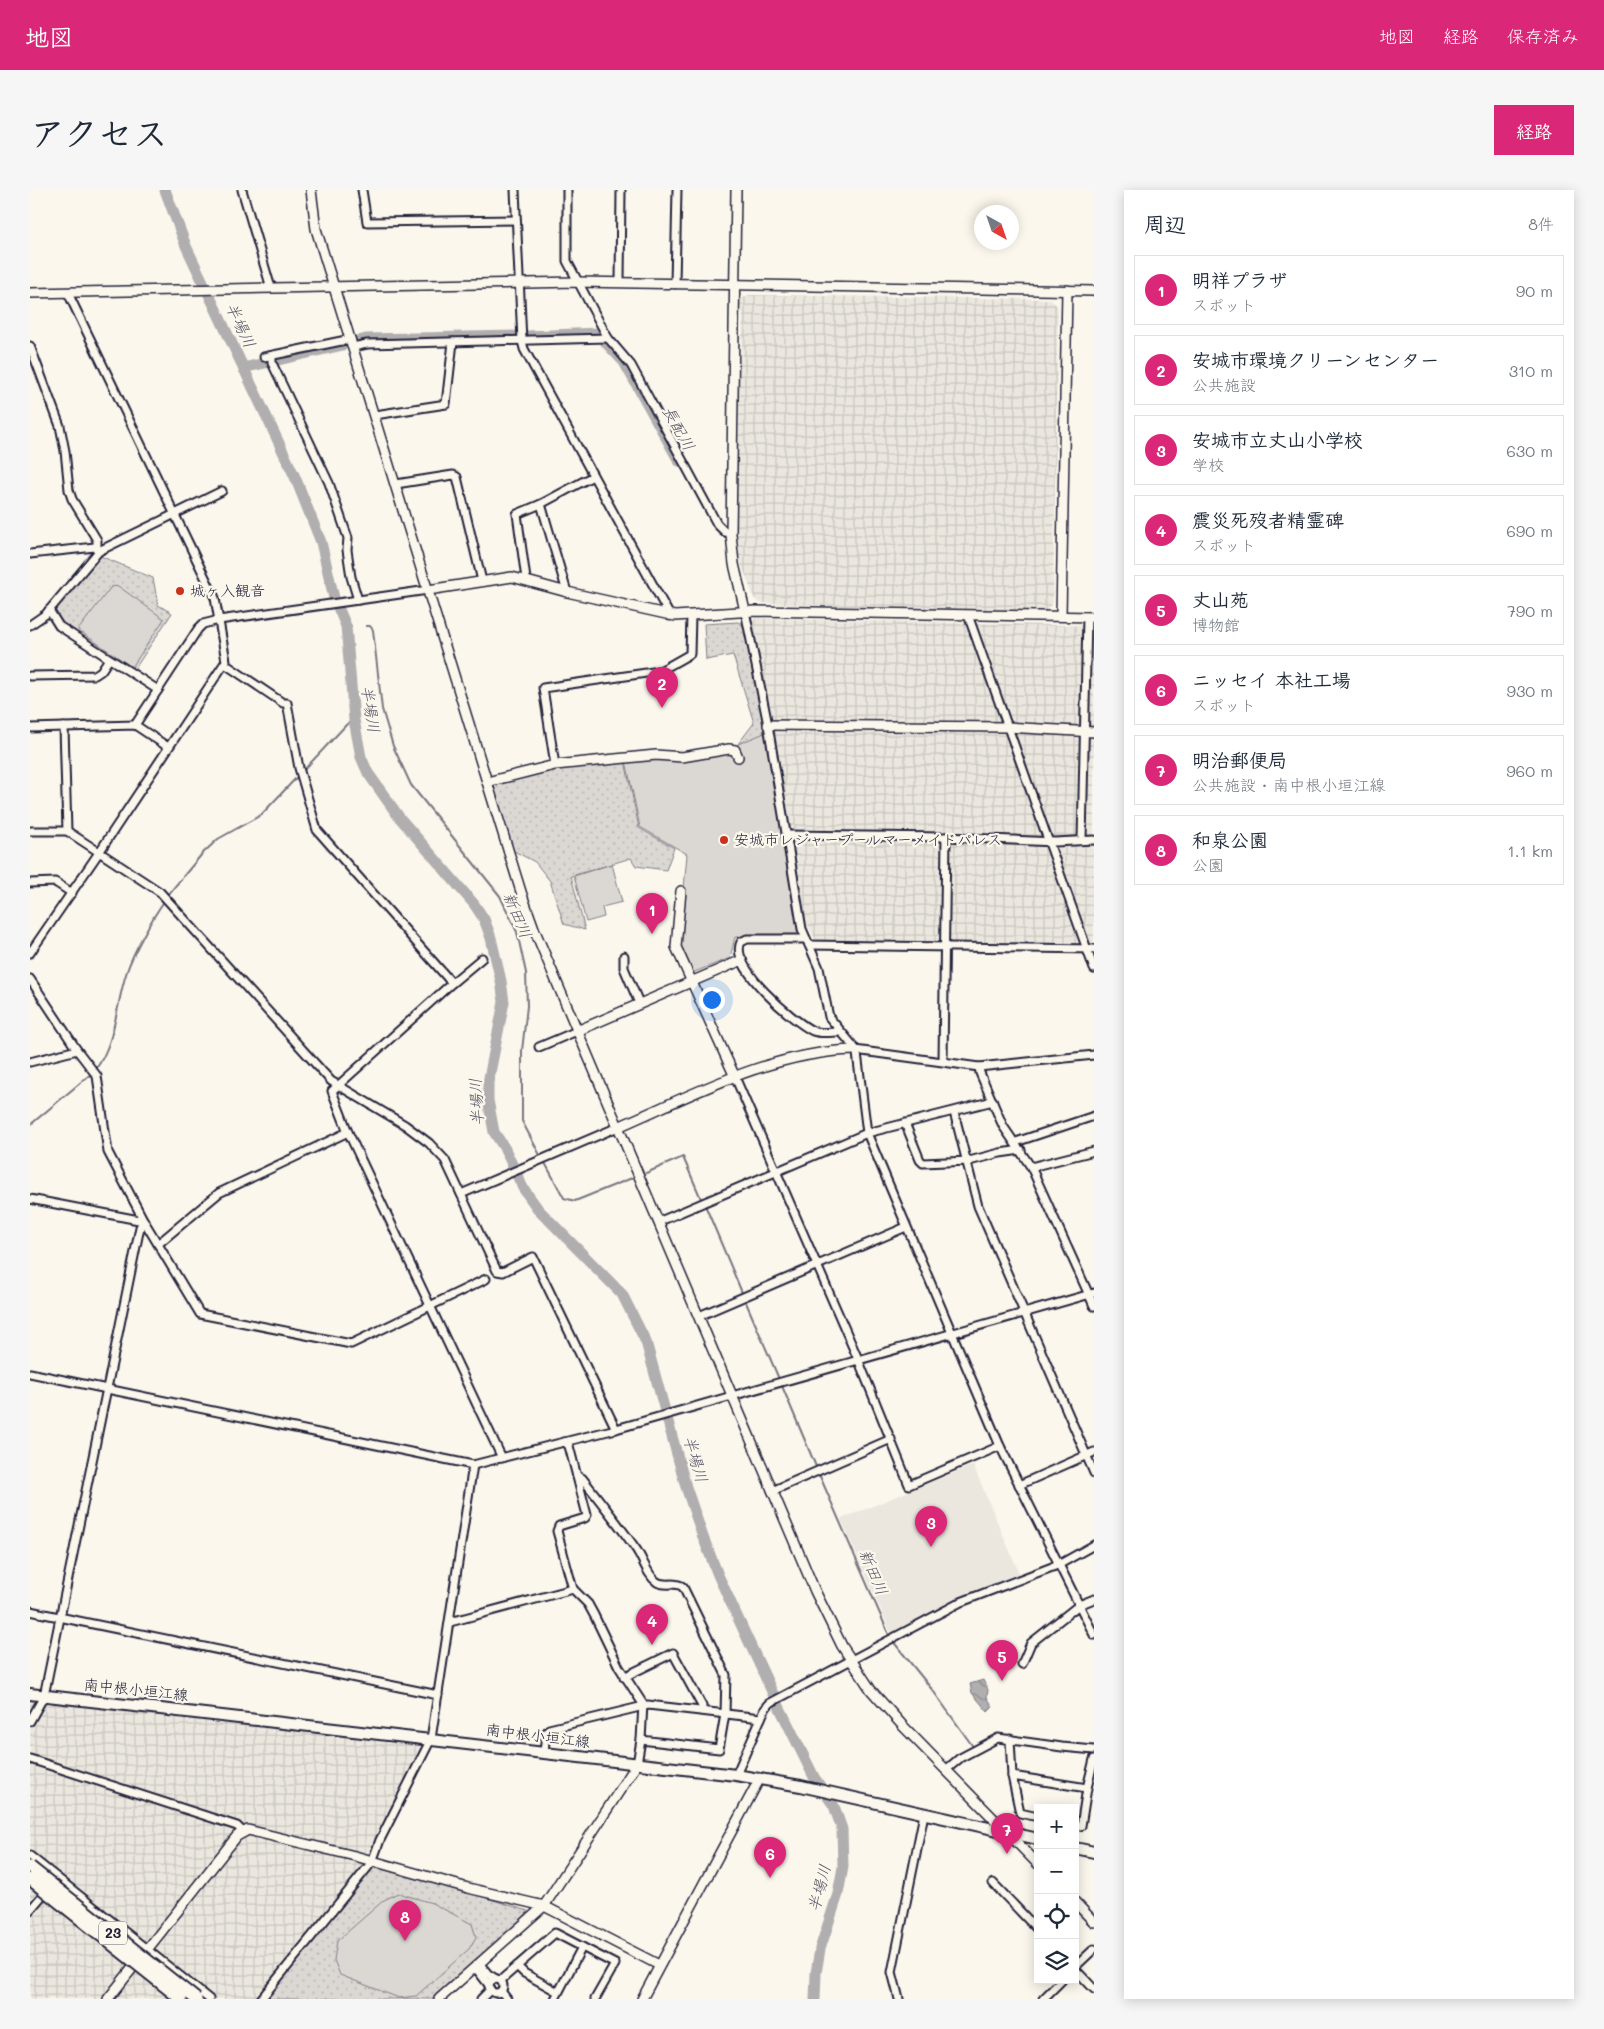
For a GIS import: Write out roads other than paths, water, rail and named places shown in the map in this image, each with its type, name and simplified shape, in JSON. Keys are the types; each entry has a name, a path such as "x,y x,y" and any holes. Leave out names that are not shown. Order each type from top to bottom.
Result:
{"highway":[{"name":"23","path":"30,1867 196,1999"},
{"name":"23","path":"30,1878 181,1999"}],"main road":[{"name":"南中根小垣江線","path":"30,1694 760,1778 1034,1838"},
{"path":"1079,1849 1094,1852"}],"street":[{"path":"242,190 271,288"},
{"path":"311,190 315,224 334,287 535,931 815,1591 834,1632 872,1690 904,1726 1034,1860"},
{"path":"362,190 367,222 516,220"},
{"path":"515,190 522,341 526,354 670,616"},
{"path":"568,190 567,261 608,338 632,365 717,524 721,529 731,534"},
{"path":"620,282 621,190"},
{"path":"675,284 677,190"},
{"path":"736,190 731,534 734,564 768,725 801,924 819,968 829,1017 855,1050 866,1133 1000,1446 1094,1635"},
{"path":"30,293 519,282 620,282 1094,291"},
{"path":"1061,616 1067,290"},
{"path":"30,953 226,661 215,598 68,293"},
{"path":"356,601 347,550 348,538 328,483 270,358 352,343 608,338"},
{"path":"374,415 446,404 453,342"},
{"path":"30,346 60,426 69,490 72,499 97,540 98,549 49,610 30,625"},
{"path":"396,484 453,475 457,477 482,581"},
{"path":"526,580 517,516 520,511 541,504 593,476"},
{"path":"30,554 98,549 222,491"},
{"path":"541,504 568,592"},
{"path":"135,725 201,626 207,622 512,577 670,616 745,611 1091,617 1089,732 1082,840"},
{"path":"49,610 57,624 158,690"},
{"path":"968,615 1048,841 1091,949 1094,969"},
{"path":"555,765 543,688 660,670 690,654 691,616"},
{"path":"30,676 95,675 101,671 109,659"},
{"path":"225,664 283,702 288,703 300,769 316,830 452,983"},
{"path":"30,728 135,725 168,747"},
{"path":"768,725 1007,727 1089,732"},
{"path":"64,727 67,831"},
{"path":"487,782 555,765 656,755 682,757 729,748 735,750 738,758"},
{"path":"30,831 67,831 100,851 166,898 326,1076 336,1085 387,1114 429,1143 445,1160 499,1273 533,1257 616,1429"},
{"path":"786,835 1048,841 1094,840"},
{"path":"942,1061 946,838"},
{"path":"30,883 55,882 72,893"},
{"path":"681,890 676,947 777,1171 858,1359 909,1485 1000,1446"},
{"path":"840,1032 815,1032 797,1020 751,978 739,949 744,940 944,947 1091,949"},
{"path":"624,956 624,968 639,1003"},
{"path":"482,958 336,1085 332,1091 348,1132 502,1458"},
{"path":"539,1047 691,980 742,960"},
{"path":"30,979 77,1050 97,1076 108,1152 144,1221 200,1314 351,1344 486,1279"},
{"path":"30,1062 77,1050"},
{"path":"461,1194 735,1076 798,1057 855,1050 979,1067 1094,1055"},
{"path":"979,1067 1003,1126 1032,1167 1092,1294 1094,1306"},
{"path":"658,1222 866,1133 993,1101"},
{"path":"954,1112 978,1206 1094,1473"},
{"path":"1016,1142 1094,1116"},
{"path":"905,1123 921,1162 966,1161 1021,1150"},
{"path":"158,1244 219,1193 348,1132"},
{"path":"1032,1167 1094,1151"},
{"path":"30,1199 144,1221"},
{"path":"30,1721 44,1696 140,1227 144,1221"},
{"path":"698,1316 906,1227"},
{"path":"30,1373 473,1465 616,1429 1092,1294"},
{"path":"772,1491 891,1439"},
{"path":"440,1999 544,1906 637,1764 641,1740 643,1707 641,1700 624,1677 588,1604 573,1588 557,1529 587,1516 569,1446 565,1442"},
{"path":"1019,1485 1094,1452"},
{"path":"261,1999 372,1862 380,1840 432,1739 473,1465"},
{"path":"577,1476 582,1478 638,1551 655,1580 662,1584 678,1584 683,1588 726,1675 725,1714 719,1749 641,1740"},
{"path":"736,1775 761,1718 770,1704 961,1602 1060,1564 1094,1545"},
{"path":"450,1622 573,1588"},
{"path":"1022,1664 1031,1643 1080,1605 1094,1599"},
{"path":"30,1611 438,1695"},
{"path":"624,1677 673,1653 702,1707 702,1711"},
{"path":"544,1752 546,1733 549,1729 648,1705 761,1718"},
{"path":"947,1769 960,1758 998,1738 1094,1750"},
{"path":"1010,1739 1012,1776 1020,1813 1034,1816"},
{"path":"30,1759 237,1826 243,1832"},
{"path":"1079,1826 1081,1826 1094,1759"},
{"path":"1012,1776 1087,1788"},
{"path":"642,1999 760,1778"},
{"path":"899,1999 892,1972 924,1814"},
{"path":"108,1999 243,1832 251,1831 544,1906 659,1965"},
{"path":"30,1856 209,1999"},
{"path":"993,1883 1034,1926"},
{"path":"30,1886 173,1999"},
{"path":"30,1910 42,1896"},
{"path":"1079,1906 1094,1922"},
{"path":"481,1999 490,1988 490,1981 498,1980 556,1933 615,1964 595,1999"},
{"path":"554,1999 582,1947"},
{"path":"1079,1964 1094,1949"},
{"path":"477,1965 498,1980 503,1986 501,1990 507,1999"},
{"path":"477,1965 494,1993 501,1990"},
{"path":"517,1966 524,1973 558,1992"},
{"path":"1079,1972 1094,1989"},
{"path":"1043,1999 1058,1984"}],"water":[{"path":"983,1680 988,1690 987,1697 993,1707 988,1712 972,1693 970,1684"}],"waterway":[{"name":"半場川","path":"165,190 186,246 295,477 321,542 334,598 346,626 354,720 361,757 368,773 399,817 474,904 484,919 491,938 504,1002 488,1083 488,1100 494,1132 505,1149 523,1188 538,1209 622,1294 646,1342 686,1487 718,1575 814,1777 834,1806 842,1829 843,1867 838,1894 820,1949 816,1973 815,1999"},
{"name":"長配川","path":"526,336 599,333 600,335"},
{"name":"長配川","path":"359,341 366,339 517,336"},
{"name":"長配川","path":"606,343 624,362 679,461"},
{"name":"長配川","path":"243,368 343,345"},
{"name":"新田川","path":"346,626 351,626"},
{"name":"新田川","path":"366,626 370,626 373,630 382,709 393,746 411,785 500,896 517,932 526,973 527,1006 522,1051 522,1121 541,1157"},
{"path":"302,772 347,724 354,720"},
{"path":"167,896 202,854 218,839 261,815 298,776"},
{"path":"95,1070 107,1048 123,983 130,963 165,900"},
{"path":"30,1125 92,1073"},
{"name":"新田川","path":"646,1173 683,1157 702,1201"},
{"name":"新田川","path":"544,1161 564,1198 575,1201 632,1178"},
{"name":"新田川","path":"705,1205 743,1295"},
{"name":"新田川","path":"745,1300 779,1379"},
{"name":"新田川","path":"782,1386 817,1469"},
{"name":"新田川","path":"819,1474 890,1637"},
{"name":"新田川","path":"892,1640 934,1692 974,1748"}],"place":[{"name":"城ヶ入観音","path":"180,591"},
{"name":"安城市環境クリーンセンター","path":"662,708"},
{"name":"安城市レジャープールマーメイドパレス","path":"724,840"},
{"name":"明祥プラザ","path":"652,934"},
{"name":"安城市立丈山小学校","path":"931,1547"},
{"name":"震災死歿者精霊碑","path":"652,1645"},
{"name":"丈山苑","path":"1002,1681"},
{"name":"明治郵便局","path":"1007,1854"},
{"name":"ニッセイ 本社工場","path":"770,1878"},
{"name":"和泉公園","path":"405,1941"}]}
